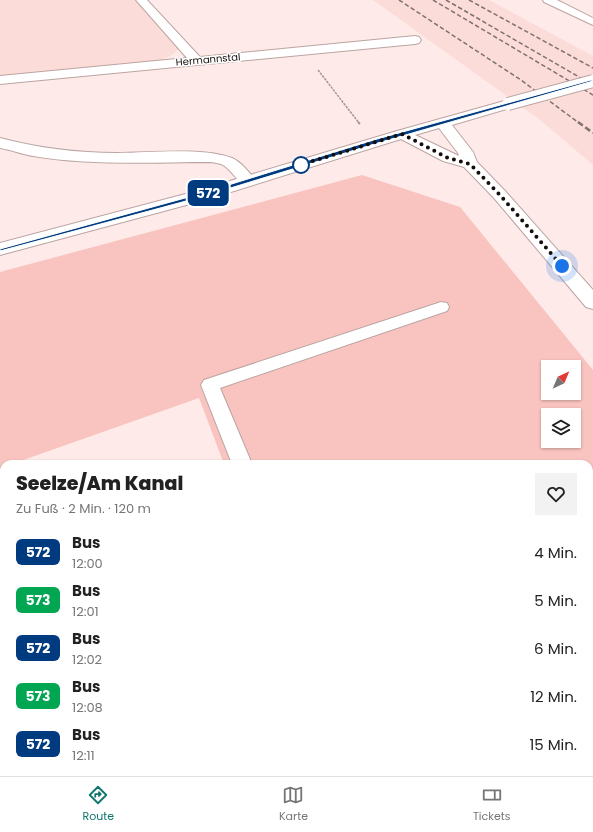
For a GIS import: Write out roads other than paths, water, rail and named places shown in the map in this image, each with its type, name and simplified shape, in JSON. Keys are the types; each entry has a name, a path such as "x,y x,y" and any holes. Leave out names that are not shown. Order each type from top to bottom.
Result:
{"street":[{"path":"141,0 196,60"},
{"path":"548,0 592,21"},
{"name":"Hermannstal","path":"0,80 415,40"},
{"path":"0,249 145,211 402,134 593,81"},
{"path":"443,123 465,152 470,164 500,195 593,302"},
{"path":"402,134 448,158 470,164"},
{"path":"0,143 32,151 73,156 115,158 212,157 229,162 248,181"}],"lane":[{"path":"240,460 210,385 441,307"}],"railway":[{"path":"399,0 521,80 579,123"},
{"path":"433,0 593,95"},
{"path":"446,0 593,85"},
{"path":"469,0 593,68"},
{"path":"578,122 593,133"}]}
